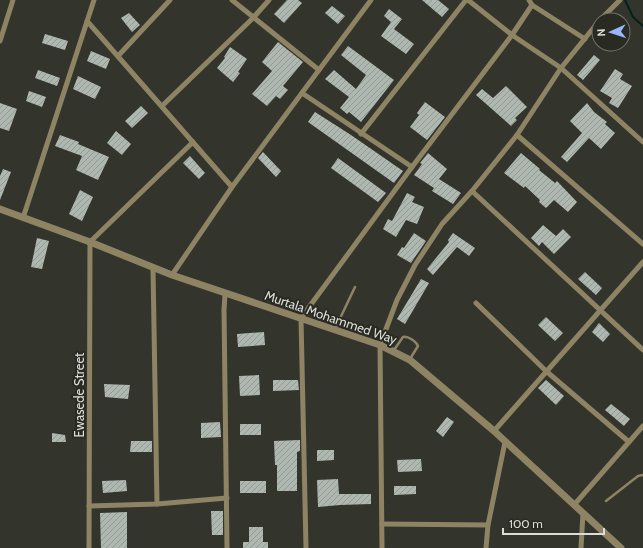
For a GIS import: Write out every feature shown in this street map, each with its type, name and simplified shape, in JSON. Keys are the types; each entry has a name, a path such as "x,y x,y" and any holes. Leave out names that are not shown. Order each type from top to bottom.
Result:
{"street":[{"path":"0,41 14,0"},
{"path":"23,218 94,0"},
{"path":"118,56 170,0"},
{"path":"232,0 319,70"},
{"path":"162,106 253,18 269,0"},
{"path":"172,275 232,187 371,0"},
{"path":"361,134 467,0 512,35 561,68 643,142"},
{"path":"608,12 620,0"},
{"path":"306,548 301,318 412,167 512,35 530,2 585,39"},
{"path":"87,21 232,187"},
{"path":"382,548 380,345 397,300 415,265 442,224 472,191 517,135 561,68 591,31"},
{"path":"302,93 412,167"},
{"path":"517,135 643,244"},
{"path":"90,242 193,142"},
{"path":"472,191 643,350"},
{"name":"Murtala Mohammed Way","path":"0,209 225,294 380,345 410,360 494,431 621,548"},
{"name":"Ewasede Street","path":"90,242 90,548"},
{"path":"494,431 643,262"},
{"path":"153,268 157,504"},
{"path":"225,294 227,548"},
{"path":"476,303 546,371 629,442"},
{"path":"574,505 643,426"},
{"path":"486,548 488,525 505,442"},
{"path":"89,506 157,504 227,498"},
{"path":"581,548 583,513"},
{"path":"382,524 488,525"}],"lane":[{"path":"335,330 355,287"},
{"path":"393,351 403,337 407,337 417,343 418,346 410,360"},
{"path":"606,501 638,476 643,475"}],"building":[{"path":"287,0 298,0 302,3 284,23 274,14"},
{"path":"422,0 438,0 449,9 442,17"},
{"path":"332,6 345,16 338,24 325,13"},
{"path":"389,9 402,19 394,29 414,44 406,54 381,36 391,22 384,16"},
{"path":"129,13 140,25 132,32 121,18"},
{"path":"45,34 68,41 65,50 42,43"},
{"path":"278,42 303,62 283,86 288,90 280,99 276,96 267,106 252,94 272,71 262,62"},
{"path":"348,46 394,80 361,122 349,112 347,114 340,108 349,97 325,79 334,70 356,89 366,75 341,55"},
{"path":"230,47 247,59 238,72 240,73 233,82 217,68 225,58 224,57"},
{"path":"91,51 110,59 106,69 87,61"},
{"path":"594,55 600,60 583,80 577,75"},
{"path":"615,69 623,74 620,79 632,86 618,108 609,103 612,98 600,91"},
{"path":"38,70 60,78 57,86 35,78"},
{"path":"78,76 101,87 95,99 73,89"},
{"path":"506,86 527,107 515,118 517,120 511,126 476,95 482,89 493,98"},
{"path":"29,91 46,97 42,107 26,101"},
{"path":"425,102 445,117 427,140 410,127 419,115 417,113"},
{"path":"0,103 17,109 9,131 0,128"},
{"path":"587,103 594,112 607,122 605,124 615,133 601,149 589,138 567,162 561,157 582,133 570,121"},
{"path":"141,106 148,113 132,128 125,121"},
{"path":"315,112 403,171 394,183 308,122"},
{"path":"116,131 131,144 122,155 107,143"},
{"path":"60,135 79,142 78,144 109,157 98,180 76,170 82,156 55,146"},
{"path":"263,152 281,171 276,177 258,158"},
{"path":"428,153 447,169 439,179 461,193 453,204 432,191 434,188 414,175 422,164 420,163"},
{"path":"521,153 555,183 557,181 577,202 568,212 554,200 546,208 525,186 524,188 504,173"},
{"path":"190,156 205,173 199,179 183,163"},
{"path":"338,158 386,193 378,202 331,168"},
{"path":"3,169 11,172 0,200 0,176"},
{"path":"80,190 93,197 82,221 69,214"},
{"path":"407,193 415,197 412,202 424,207 417,224 406,220 396,237 383,229 388,219 392,221"},
{"path":"543,225 556,236 563,229 571,237 554,254 542,242 539,246 531,238"},
{"path":"414,233 426,241 411,263 397,255 402,247 404,248"},
{"path":"453,233 475,248 469,256 457,247 433,275 427,269 449,242 448,240"},
{"path":"37,238 49,241 42,269 31,267"},
{"path":"585,272 602,288 596,295 578,279"},
{"path":"421,279 429,283 405,324 397,319"},
{"path":"546,317 563,333 555,341 538,325"},
{"path":"599,323 610,334 603,342 592,332"},
{"path":"264,332 265,345 238,347 237,334"},
{"path":"259,375 260,395 240,396 239,376"},
{"path":"273,380 298,380 299,390 273,391"},
{"path":"546,380 564,396 556,405 538,388"},
{"path":"104,384 130,385 128,399 105,397"},
{"path":"611,404 630,419 624,426 605,410"},
{"path":"447,417 454,422 443,437 436,431"},
{"path":"220,422 221,437 201,438 201,423"},
{"path":"240,424 261,424 261,435 240,435"},
{"path":"52,433 65,435 66,442 52,442"},
{"path":"300,440 300,451 297,452 297,491 277,491 277,465 275,465 274,441"},
{"path":"131,441 152,441 152,452 130,452"},
{"path":"317,450 334,450 334,460 317,461"},
{"path":"421,459 422,471 398,472 397,460"},
{"path":"338,479 339,494 371,494 371,504 318,507 317,480"},
{"path":"126,480 127,491 103,493 102,481"},
{"path":"240,481 266,481 266,493 240,493"},
{"path":"394,486 416,486 416,494 394,495"},
{"path":"211,511 223,511 223,535 212,535"},
{"path":"127,512 127,548 101,548 100,513"},
{"path":"249,527 263,527 263,542 268,542 268,548 243,548 243,542 249,542"}],"waterway":[{"path":"625,0 633,17 643,26"}]}
